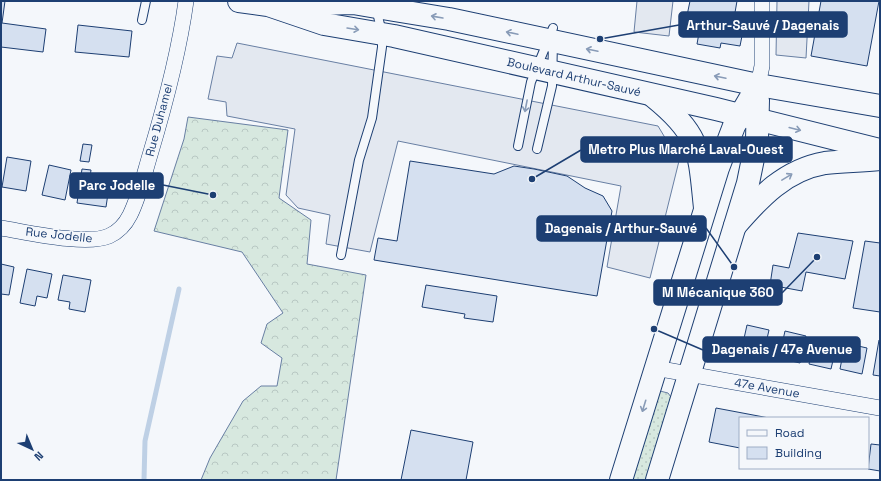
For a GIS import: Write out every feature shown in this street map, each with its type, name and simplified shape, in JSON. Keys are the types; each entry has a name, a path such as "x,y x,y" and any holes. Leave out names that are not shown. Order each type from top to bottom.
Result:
{"main road":[{"name":"Boulevard Arthur-Sauvé","path":"239,1 270,3 353,3 449,19 758,85 880,106"},
{"name":"Boulevard Arthur-Sauvé","path":"270,3 324,24 382,33 652,94 880,150"},
{"path":"657,480 690,374 754,156 749,117 758,85"},
{"path":"652,94 676,115 692,136 699,156 705,208"},
{"path":"621,480 705,208 731,133 749,117"},
{"path":"734,226 762,195 797,171 826,163 880,159"}],"street":[{"name":"Rue Duhamel","path":"116,233 130,215 144,176 168,87 186,1"},
{"path":"758,85 762,66 762,1"},
{"name":"Rue Jodelle","path":"1,228 88,240 108,237 116,233"},
{"name":"47e Avenue","path":"655,368 880,408"}],"lane":[{"path":"142,20 146,1"},
{"path":"342,255 359,160 372,118 382,47 382,33 376,7"},
{"path":"518,146 531,82 544,70 551,41"},
{"path":"537,149 552,86 544,70 551,41"}],"green space":[{"path":"188,117 288,130 279,198 311,220 307,264 366,275 336,480 201,480 210,458 243,401 261,386 277,386 282,358 261,343 267,324 283,313 242,252 154,231 184,139"},
{"path":"660,391 668,393 671,397 648,480 628,480"}],"shaded area":[{"path":"637,1 673,1 669,36 634,32"},
{"path":"777,1 809,1 806,58 776,55"},
{"path":"237,43 658,126 679,161 650,278 607,267 621,186 398,141 370,252 326,244 330,215 298,208 286,195 295,129 227,116 226,102 208,99 217,56 232,58"}],"building":[{"path":"1,1 5,1 2,23 46,29 43,52 1,47"},
{"path":"690,1 737,1 733,24 744,26 740,46 721,43 720,48 697,44 699,33 684,30"},
{"path":"821,1 879,1 867,66 811,56"},
{"path":"78,25 132,31 129,57 75,52"},
{"path":"83,144 92,145 89,162 80,161"},
{"path":"7,157 31,161 26,191 2,187"},
{"path":"410,161 494,174 514,166 534,169 567,176 585,188 603,196 612,211 597,296 374,260 378,238 397,241"},
{"path":"49,165 71,170 65,200 42,195"},
{"path":"82,169 91,170 90,177 110,180 106,207 77,203"},
{"path":"798,233 853,241 845,279 806,272 802,291 770,285 773,265 789,268"},
{"path":"865,241 880,243 880,312 853,308"},
{"path":"1,264 14,267 9,295 1,294"},
{"path":"27,269 52,274 47,298 37,296 35,306 20,303"},
{"path":"63,275 91,280 85,312 69,309 70,302 58,300"},
{"path":"426,285 497,296 493,322 464,318 465,314 422,307"},
{"path":"747,325 769,330 763,356 741,352"},
{"path":"785,331 806,336 800,363 779,358"},
{"path":"815,338 837,343 831,369 809,364"},
{"path":"880,340 880,376 873,375"},
{"path":"845,343 867,348 862,374 840,369"},
{"path":"716,408 764,417 739,417 739,448 709,442"},
{"path":"411,430 473,442 466,480 401,480"},
{"path":"871,444 880,445 880,471 868,469"}],"waterway":[{"path":"144,480 145,441 179,289"}],"place":[{"name":"Arthur-Sauvé / Dagenais","path":"600,39"},
{"name":"Metro Plus Marché Laval-Ouest","path":"532,179"},
{"name":"Parc Jodelle","path":"213,195"},
{"name":"M Mécanique 360","path":"817,257"},
{"name":"Dagenais / Arthur-Sauvé","path":"734,267"},
{"name":"Dagenais / 47e Avenue","path":"654,329"}]}
